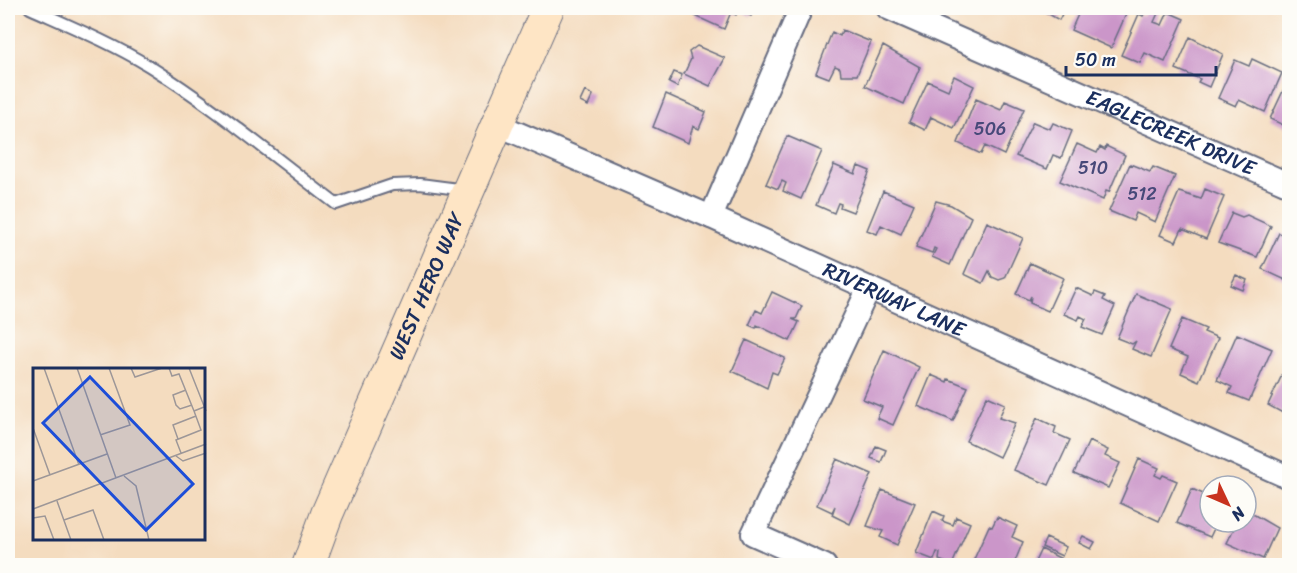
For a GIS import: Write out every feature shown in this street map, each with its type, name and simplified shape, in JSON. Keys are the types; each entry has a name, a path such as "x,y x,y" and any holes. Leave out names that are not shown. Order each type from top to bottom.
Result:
{"main road":[{"name":"WEST HERO WAY","path":"308,566 327,514 466,190 548,8"}],"street":[{"path":"711,217 801,8"},
{"name":"EAGLECREEK DRIVE","path":"888,8 1290,185"},
{"name":"RIVERWAY LANE","path":"496,124 711,217 1290,478"},
{"path":"825,566 753,534 869,288"}],"lane":[{"path":"30,8 92,36 151,67 259,143 336,204 392,185 420,184 466,190"}],"building":[{"path":"699,8 755,8 751,16 738,10 736,15 731,12 724,29 695,16"},
{"path":"1038,8 1065,8 1059,20"},
{"path":"1081,8 1117,8 1127,12 1111,48 1071,30"},
{"path":"1147,8 1159,11 1154,22 1162,25 1168,12 1184,19 1165,62 1145,53 1140,63 1121,55 1139,14 1143,16"},
{"path":"842,30 871,42 857,75 841,75 840,68 835,66 829,78 816,73 832,32 840,36"},
{"path":"1190,37 1223,54 1209,87 1198,82 1200,79 1176,69"},
{"path":"697,46 725,58 710,86 684,74 691,59 689,52"},
{"path":"883,46 920,67 904,104 865,86"},
{"path":"1252,59 1282,73 1265,112 1239,100 1236,106 1218,98 1235,60 1249,66"},
{"path":"674,72 682,75 677,87 669,83"},
{"path":"954,76 974,86 954,128 931,117 925,130 909,122 928,81 948,90"},
{"path":"1290,76 1290,128 1270,119"},
{"path":"585,91 593,95 588,106 580,102"},
{"path":"666,94 706,112 699,129 693,126 688,143 653,127"},
{"path":"976,99 1001,110 1005,101 1024,109 1004,155 985,146 981,154 958,143"},
{"path":"1033,122 1050,129 1053,123 1072,131 1061,158 1053,155 1047,169 1016,156"},
{"path":"787,136 822,151 801,199 783,191 786,183 782,181 778,189 766,184"},
{"path":"1077,144 1097,153 1100,147 1105,150 1106,146 1125,155 1109,192 1106,191 1103,200 1060,181"},
{"path":"1130,164 1150,172 1153,167 1175,176 1155,222 1136,213 1133,221 1109,211"},
{"path":"834,165 855,174 858,166 870,171 853,212 840,207 841,204 838,203 834,213 816,205"},
{"path":"1205,189 1224,197 1206,239 1182,229 1176,242 1160,235 1179,192 1201,199"},
{"path":"883,191 914,204 901,234 881,225 877,234 867,230"},
{"path":"936,201 951,205 971,217 950,265 932,257 936,249 934,248 932,253 916,247"},
{"path":"1232,213 1242,217 1247,215 1271,226 1257,257 1218,243"},
{"path":"987,222 1023,238 1005,278 999,280 992,277 989,271 983,283 964,274"},
{"path":"1279,233 1290,237 1290,282 1262,269"},
{"path":"1030,263 1063,278 1048,311 1030,303 1031,296 1029,300 1016,294"},
{"path":"1236,275 1247,280 1243,290 1231,285"},
{"path":"1076,288 1093,296 1095,292 1105,296 1103,300 1115,306 1102,335 1082,327 1086,319 1080,316 1078,320 1064,314"},
{"path":"772,292 802,306 796,319 792,319 799,322 790,341 757,325 756,328 749,325 756,310 762,313"},
{"path":"1136,294 1172,309 1151,357 1132,349 1136,341 1132,344 1117,338"},
{"path":"1182,319 1206,329 1204,332 1218,338 1199,381 1181,373 1188,357 1169,349"},
{"path":"1237,334 1272,349 1249,401 1229,393 1232,387 1217,380"},
{"path":"746,340 785,358 777,374 772,372 767,388 732,371"},
{"path":"884,350 919,367 893,425 877,418 882,407 863,399"},
{"path":"1290,358 1290,417 1268,405"},
{"path":"931,375 968,387 953,421 918,406"},
{"path":"987,396 1005,404 999,418 1015,423 999,457 966,441"},
{"path":"1037,418 1056,427 1054,433 1070,440 1049,485 1014,470"},
{"path":"1089,441 1108,450 1105,456 1120,463 1108,488 1074,473"},
{"path":"876,446 886,450 881,462 871,458"},
{"path":"837,459 872,474 850,524 832,515 835,506 832,512 817,505"},
{"path":"1139,459 1159,468 1155,475 1161,478 1163,475 1177,481 1159,521 1120,503"},
{"path":"1192,489 1198,492 1198,532 1177,523"},
{"path":"882,490 915,503 897,545 880,537 883,531 867,526"},
{"path":"933,511 944,516 942,521 953,525 956,517 970,523 952,565 939,560 940,553 937,552 934,560 916,553"},
{"path":"997,517 1017,526 1012,537 1023,542 1013,566 971,566 989,526 992,527"},
{"path":"1258,517 1277,528 1263,559 1227,543 1231,534 1258,534"},
{"path":"1083,536 1095,542 1091,549 1079,543"},
{"path":"1046,538 1066,547 1062,556 1042,547"},
{"path":"1041,549 1076,566 1033,566"}]}
